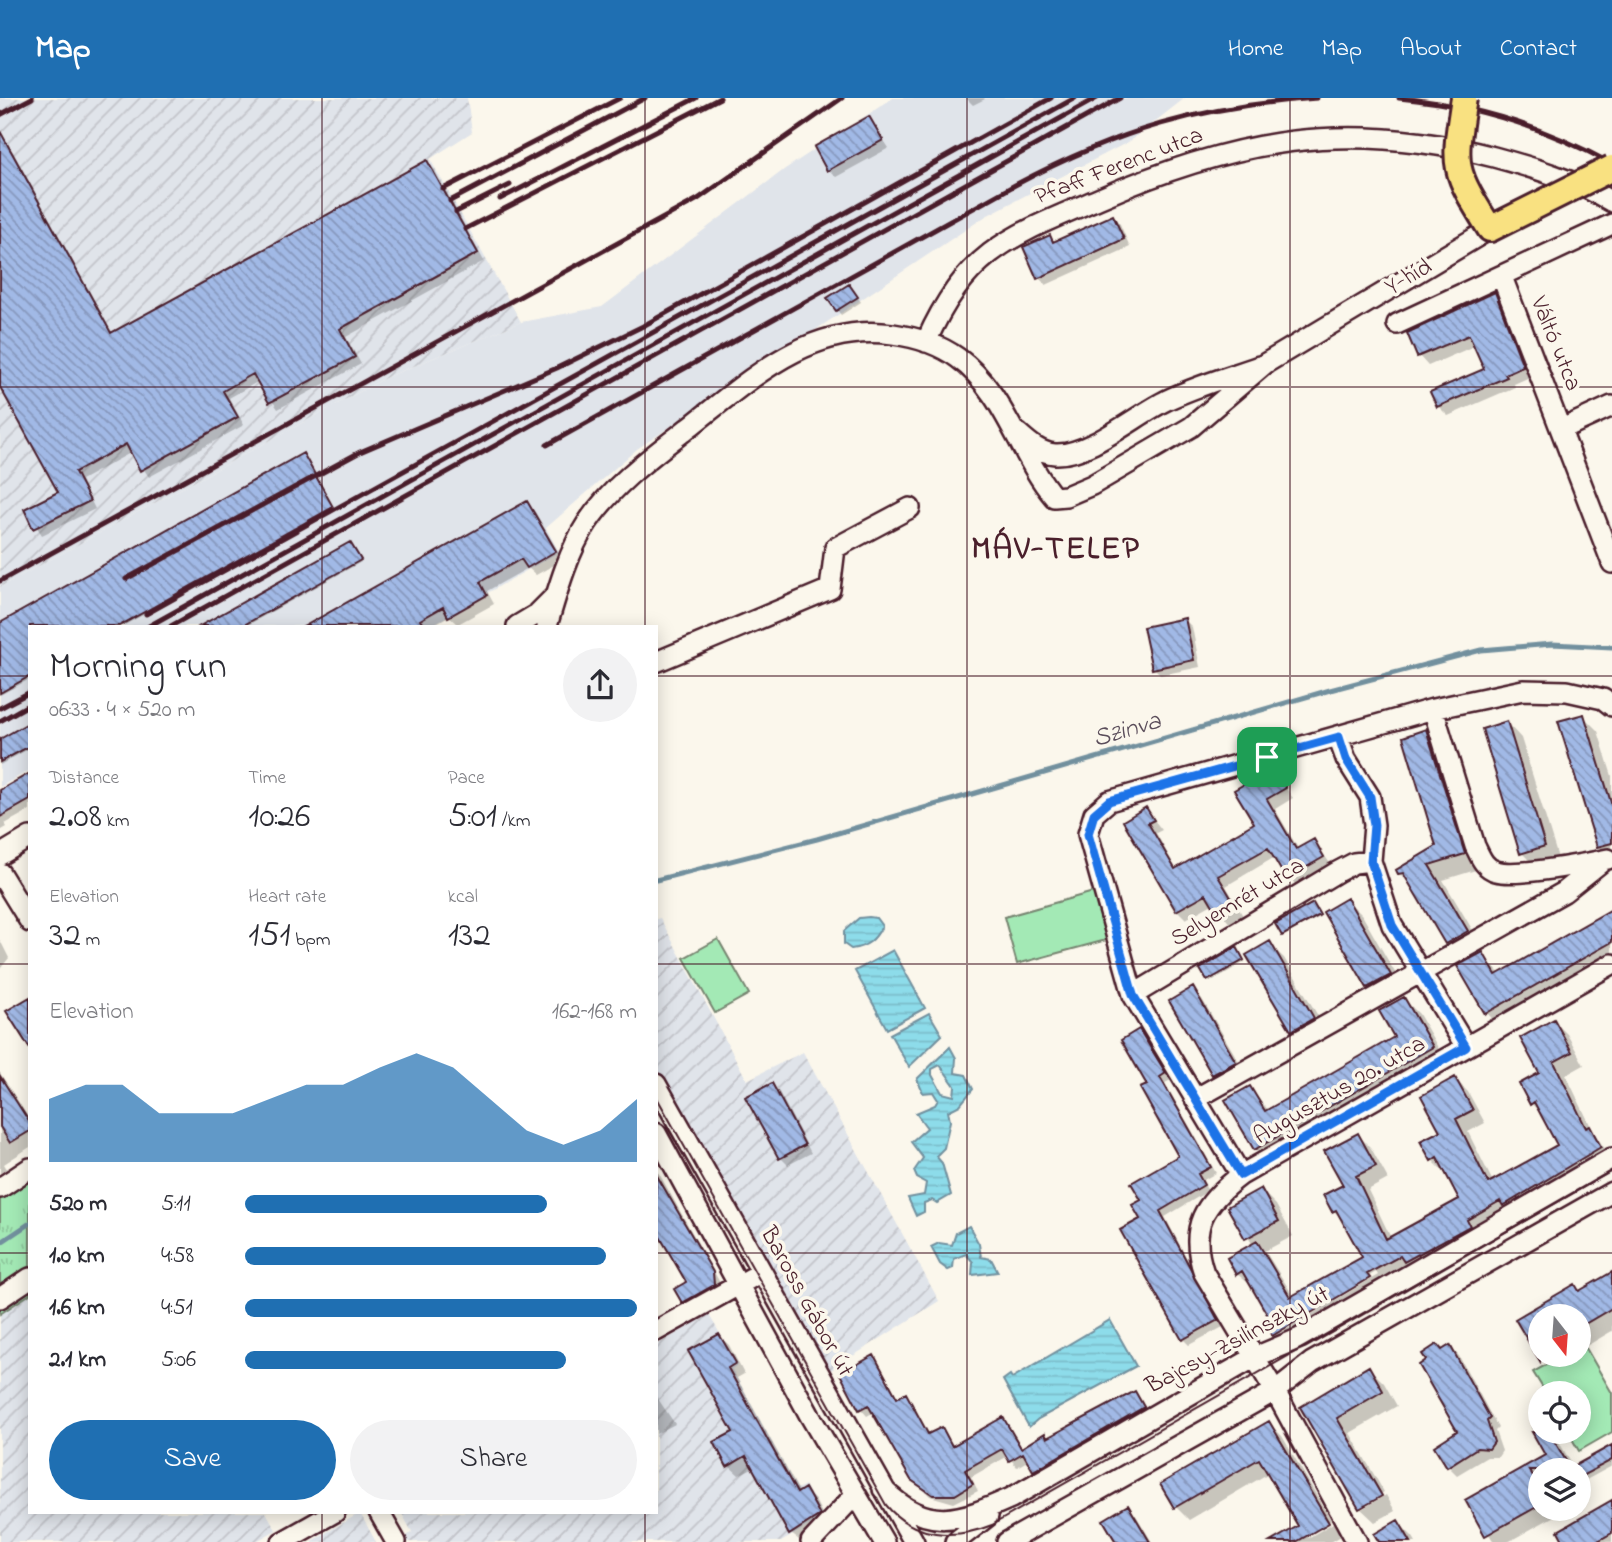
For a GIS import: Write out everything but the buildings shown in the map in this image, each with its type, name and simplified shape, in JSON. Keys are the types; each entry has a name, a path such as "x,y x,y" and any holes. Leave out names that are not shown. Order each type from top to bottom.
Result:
{"main road":[{"path":"1464,98 1455,156 1458,173 1490,229"},
{"name":"Y-híd","path":"1490,229 1612,168"}],"street":[{"name":"Pfaff Ferenc utca","path":"926,342 959,283 1003,242 1117,191 1191,163 1266,144 1326,137 1395,138 1467,150 1532,167 1597,192 1612,202"},
{"path":"1396,324 1502,277 1612,223"},
{"name":"Y-híd","path":"1266,363 1490,229"},
{"name":"Váltó utca","path":"1502,277 1612,563"},
{"path":"547,625 556,595 581,535 604,501 657,452 762,370 820,339 850,332 879,332 926,342 957,357 972,371 1015,431 1037,476 1054,497 1066,496 1092,485 1191,427 1266,363"},
{"path":"1015,431 1039,450 1054,454 1068,453 1084,448 1165,401 1266,363"},
{"name":"Váltó utca","path":"1562,429 1612,406"},
{"path":"658,661 830,589 835,548 910,508"},
{"path":"519,625 537,614 556,595"},
{"path":"1241,1175 1133,995 1088,834 1094,814 1109,801 1433,709 1523,690 1567,691 1603,699 1612,706"},
{"path":"1433,709 1475,846 1484,864 1494,871 1512,872 1608,859"},
{"path":"1339,737 1346,759 1370,797 1374,825 1371,861 1392,925 1466,1047"},
{"path":"0,855 28,838"},
{"path":"1195,1099 1564,892 1608,859"},
{"name":"Selyemrét utca","path":"1133,995 1337,872 1354,863 1371,861"},
{"path":"0,873 28,919"},
{"name":"Augusztus 20. utca","path":"1357,1542 1275,1391 1204,1273 1197,1254 1198,1228 1206,1206 1241,1175 1612,964"},
{"name":"Baross Gábor út","path":"658,1088 914,1542"},
{"name":"Baross Gábor út","path":"658,1137 884,1542"},
{"name":"Bajcsy-Zsilinszky út","path":"883,1489 909,1511 935,1519 970,1516 1011,1498 1255,1357 1300,1338 1612,1158"},
{"path":"0,1188 28,1169"},
{"path":"1007,1542 1275,1391 1312,1363 1612,1192"},
{"path":"658,1330 761,1272"},
{"path":"0,1298 28,1279"},
{"path":"811,1542 855,1494"},
{"path":"955,1542 1011,1498"},
{"path":"282,1542 331,1514"},
{"path":"380,1514 396,1542"},
{"path":"871,1521 895,1542"}],"shaded area":[{"path":"0,98 467,98 472,132 430,159 521,322 387,377 0,587"},
{"path":"893,98 1185,98 1130,141 986,216 637,449 546,528 559,552 432,625 28,625 28,771 0,787 0,587 387,377 521,322 602,307 785,169"},
{"path":"658,918 747,1080 803,1052 939,1301 831,1370 761,1272 658,1084"},
{"path":"28,1295 28,1514 267,1514 276,1530 255,1542 0,1542 0,1314"},
{"path":"709,1315 738,1364 732,1369 797,1489 805,1485 823,1517 781,1542 405,1542 403,1539 412,1532 402,1514 658,1514 658,1344"},
{"path":"361,1514 376,1542 310,1542"}],"green space":[{"path":"1097,891 1110,939 1017,964 1004,917"},
{"path":"718,939 749,994 715,1013 684,958"},
{"path":"28,1180 28,1295 0,1314 0,1199"},
{"path":"1591,1357 1612,1393 1612,1432 1579,1451 1575,1444 1591,1444 1591,1381 1539,1381 1533,1372 1542,1367 1591,1367"}],"water":[{"path":"859,918 876,918 882,926 873,939 862,947 851,949 844,944 844,931"},
{"path":"893,950 925,1008 887,1029 855,971"},
{"path":"929,1013 942,1035 909,1067 890,1034"},
{"path":"950,1047 956,1058 955,1073 966,1075 973,1089 960,1105 948,1111 950,1121 944,1148 936,1156 942,1163 951,1195 937,1203 932,1200 924,1203 924,1212 916,1216 908,1198 924,1195 926,1183 917,1178 914,1171 923,1158 911,1142 927,1128 916,1113 935,1105 938,1100 933,1092 923,1093 917,1079","holes":["940,1065 955,1086 954,1096 942,1093 932,1075 932,1069"]},
{"path":"969,1226 979,1244 981,1257 991,1259 998,1272 972,1275 973,1262 966,1254 954,1259 953,1268 948,1270 940,1264 931,1247 939,1243 952,1245 956,1233"},
{"path":"1110,1320 1136,1366 1038,1419 1029,1427 1003,1380 1010,1375 1012,1378"}],"waterway":[{"name":"Szinva","path":"658,879 817,839 1330,690 1481,650 1552,644 1612,647"},
{"name":"Szinva","path":"0,1243 28,1224"}],"tram line":[{"path":"658,1100 886,1505 909,1524 935,1533 964,1533 992,1525 1612,1171"}],"railway":[{"path":"0,115 32,98"},
{"path":"443,189 620,98"},
{"path":"450,201 645,98"},
{"path":"500,199 696,98"},
{"path":"465,229 720,98"},
{"path":"0,581 698,199 842,98"},
{"path":"126,579 360,452 557,368 643,326 1051,98"},
{"path":"146,614 1075,98"},
{"path":"151,625 1097,98"},
{"path":"173,625 1120,98"},
{"path":"547,445 1015,185 1089,149 1125,135 1198,115 1235,107 1317,98"},
{"path":"1399,98 1455,106 1509,120 1561,139 1612,164"},
{"path":"456,212 510,185"},
{"path":"0,708 28,693"},
{"path":"0,721 28,705"}],"district":[{"name":"MÁV-TELEP","path":"1056,550"}],"route":[{"path":"1339,737 1346,759 1370,797 1374,825 1371,861 1392,925 1466,1047 1241,1175 1133,995 1088,834 1094,814 1109,801 1267,757 1339,737"}]}
